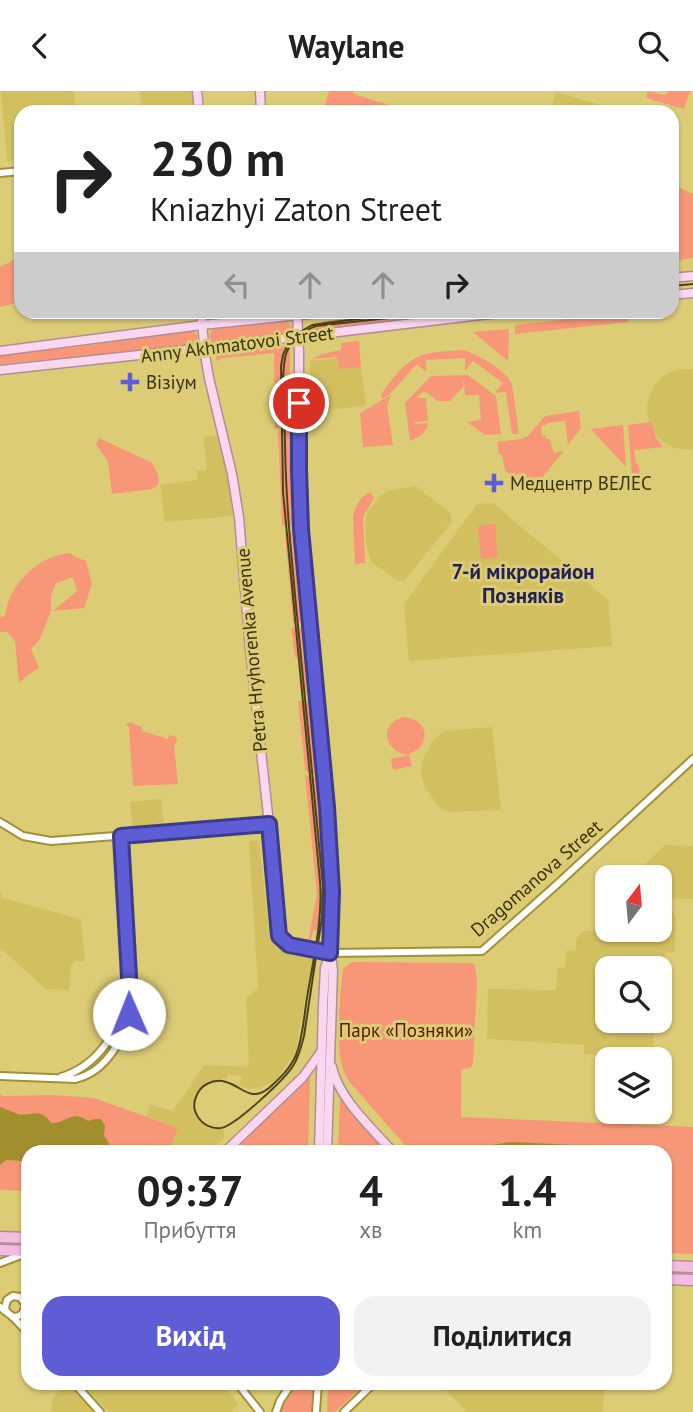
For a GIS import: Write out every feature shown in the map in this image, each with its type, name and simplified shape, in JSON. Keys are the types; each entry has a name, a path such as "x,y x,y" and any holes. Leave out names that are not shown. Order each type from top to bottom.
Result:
{"highway":[{"path":"0,1237 21,1238"},
{"path":"0,1250 21,1252"},
{"path":"672,1266 693,1267"},
{"path":"672,1279 693,1280"}],"main road":[{"name":"Petra Hryhorenka Avenue","path":"202,319 209,378 232,474 239,517 279,936 289,945 330,953"},
{"name":"Anny Akhmatovoi Street","path":"0,351 250,319"},
{"path":"297,319 301,529 332,883 330,953 333,970 327,1145"},
{"name":"Anny Akhmatovoi Street","path":"0,370 446,319"},
{"path":"318,1145 325,968 330,953"},
{"path":"232,1145 303,1077 321,1052"},
{"path":"330,1057 337,1083 347,1099 387,1145"}],"street":[{"name":"Dragomanova Street","path":"330,953 482,951 693,759"},
{"path":"0,822 23,836 51,841 269,824"},
{"path":"0,1076 75,1079 85,1076 100,1065 121,1038 127,1024 130,1004 121,836"},
{"path":"0,1263 21,1255"},
{"path":"0,1295 21,1297"},
{"path":"10,1297 3,1309 21,1325"},
{"path":"13,1317 21,1313"},
{"path":"80,1390 100,1412"},
{"path":"243,1390 260,1412"},
{"path":"276,1412 287,1390"},
{"path":"316,1412 318,1390"},
{"path":"344,1412 367,1390"}],"shaded area":[{"path":"1,91 74,91 75,105 14,105 14,160 7,161"},
{"path":"140,91 193,91 194,105 141,105"},
{"path":"556,92 601,105 552,105"},
{"path":"359,356 366,404 310,412 310,361"},
{"path":"693,369 693,450 674,448 665,443 651,427 648,417 647,406 654,386 670,372"},
{"path":"218,435 228,477 233,516 165,522 160,485 197,480 197,471 207,470 203,437"},
{"path":"416,486 450,513 452,522 404,581 398,581 371,562 365,540 366,520 368,512 387,491"},
{"path":"493,503 608,600 612,646 409,661 404,604 477,504"},
{"path":"492,727 501,810 448,812 440,808 424,786 421,774 422,761 433,741 444,731"},
{"path":"161,799 164,827 133,830 130,802"},
{"path":"259,840 270,941 279,941 314,953 295,1054 276,1080 262,1087 249,1089 239,1085 242,1076 229,1075 228,1070 228,1078 207,1081 197,1093 192,1105 197,1118 208,1128 224,1130 224,1138 216,1145 171,1145 178,1128 146,1116 150,1105 173,1111 204,1065 246,1067 249,1063 246,998 258,988 249,841"},
{"path":"665,845 693,846 693,899 672,898 672,865 644,865"},
{"path":"0,893 2,898 81,919 85,962 76,961 71,965 69,990 46,989 0,948"},
{"path":"672,911 676,917 675,952 666,953 666,956 595,956 595,1033 654,1033 653,1047 595,1047 595,1055 584,1054 584,1045 487,1039 488,989 556,990 557,968 565,967 566,951 576,950 576,939 583,931 593,931 595,926 595,942 672,942"},
{"path":"0,1107 24,1115 40,1113 51,1123 77,1116 88,1121 101,1119 105,1126 104,1136 109,1145 21,1145 21,1161 6,1160 0,1165"},
{"path":"510,1142 573,1145 492,1145"},
{"path":"60,1390 75,1390 95,1412 51,1412 53,1397"},
{"path":"88,1390 227,1390 239,1404 230,1412 109,1412"},
{"path":"446,1390 605,1390 603,1412 467,1412"}],"green space":[{"path":"329,91 353,91 353,94 389,105 325,105"},
{"path":"648,91 665,95 669,91 690,91 684,109 679,105 646,98"},
{"path":"679,187 693,194 693,258 679,260"},
{"path":"14,260 14,304 0,307 0,267"},
{"path":"344,319 418,319 313,331 325,321"},
{"path":"571,319 628,319 628,322 515,334 515,325"},
{"path":"287,322 293,328 290,335 216,343 211,341 211,331 216,328"},
{"path":"509,329 508,361 473,332"},
{"path":"192,331 197,335 197,342 192,345 0,364 0,355"},
{"path":"359,341 361,367 339,369 337,357 312,359 341,350 341,343"},
{"path":"284,346 290,350 289,397 292,425 288,419 285,381 285,428 275,428 274,353 216,361 217,353"},
{"path":"464,350 491,364 509,379 519,434 512,434 506,392 495,393 503,383 473,361 465,371 465,358 426,360 426,372 417,364 390,394 382,399 381,395 393,378 414,359 430,353"},
{"path":"468,375 496,396 501,434 485,435 467,422 481,420 479,395 465,395 463,382 463,387 450,401 438,401 424,391 416,398 426,398 428,421 415,424 428,423 419,437 410,441 405,403 431,376"},
{"path":"391,395 387,406 393,445 363,447 360,413"},
{"path":"579,411 581,428 568,445 565,421 541,426 542,436 550,439 554,453 564,451 535,486 518,473 513,478 505,470 497,442 528,436 545,416"},
{"path":"651,422 656,438 663,447 634,450 641,486 632,476 628,425"},
{"path":"623,425 626,467 591,429"},
{"path":"293,430 294,523 284,526 278,432"},
{"path":"99,438 152,463 158,474 159,484 152,489 112,494 108,461 96,445"},
{"path":"370,492 374,498 363,517 365,563 355,564 353,517 358,502"},
{"path":"495,524 498,557 481,559 478,526"},
{"path":"290,531 296,535 304,621 293,623 285,532"},
{"path":"70,553 86,561 92,584 84,608 53,611 77,591 73,577 56,583 51,596 51,611 40,639 31,649 39,668 19,683 15,641 7,632 0,632 0,617 5,616 12,593 27,574 47,560"},
{"path":"305,627 311,694 301,694 298,658 295,657 291,628"},
{"path":"298,701 311,701 317,776 305,770"},
{"path":"404,717 423,727 424,739 416,750 409,754 412,766 393,770 391,759 409,755 394,749 389,743 387,731 396,720"},
{"path":"130,722 142,727 142,731 168,739 169,735 176,737 174,746 178,784 133,786 129,727 126,725"},
{"path":"305,775 318,781 328,883 322,931 313,930 308,942 317,894"},
{"name":"Парк «Позняки»","path":"352,962 475,965 477,983 473,1062 471,1068 461,1069 461,1117 693,1127 693,1254 672,1253 672,1145 405,1145 344,1072 339,1037 343,969"},
{"path":"310,1077 308,1145 239,1145"},
{"path":"0,1093 2,1096 94,1098 178,1128 171,1145 21,1145 21,1191 0,1190"},
{"path":"340,1099 380,1145 338,1145"},
{"path":"293,1390 313,1390 311,1412 281,1412"},
{"path":"328,1390 359,1390 335,1412 327,1412"}],"tram line":[{"path":"679,285 693,284"},
{"path":"362,319 312,325 298,333 288,344 281,366 283,492 321,896 302,1034 294,1060 284,1073 262,1092 251,1094 221,1081 204,1086 196,1097 194,1107 200,1120 211,1127 221,1128 228,1125 248,1111 295,1063 304,1036 322,917 323,886 288,517 284,363 291,344 316,326 379,319"}],"place":[{"name":"Візіум","path":"130,382"},
{"name":"Медцентр ВЕЛЕС","path":"494,483"}],"district":[{"name":"7-й мікрорайон Позняків","path":"523,584"}],"route":[{"path":"129,1014 121,836 269,824 279,936 289,945 330,953 332,891 325,778 301,529 299,403"}]}
